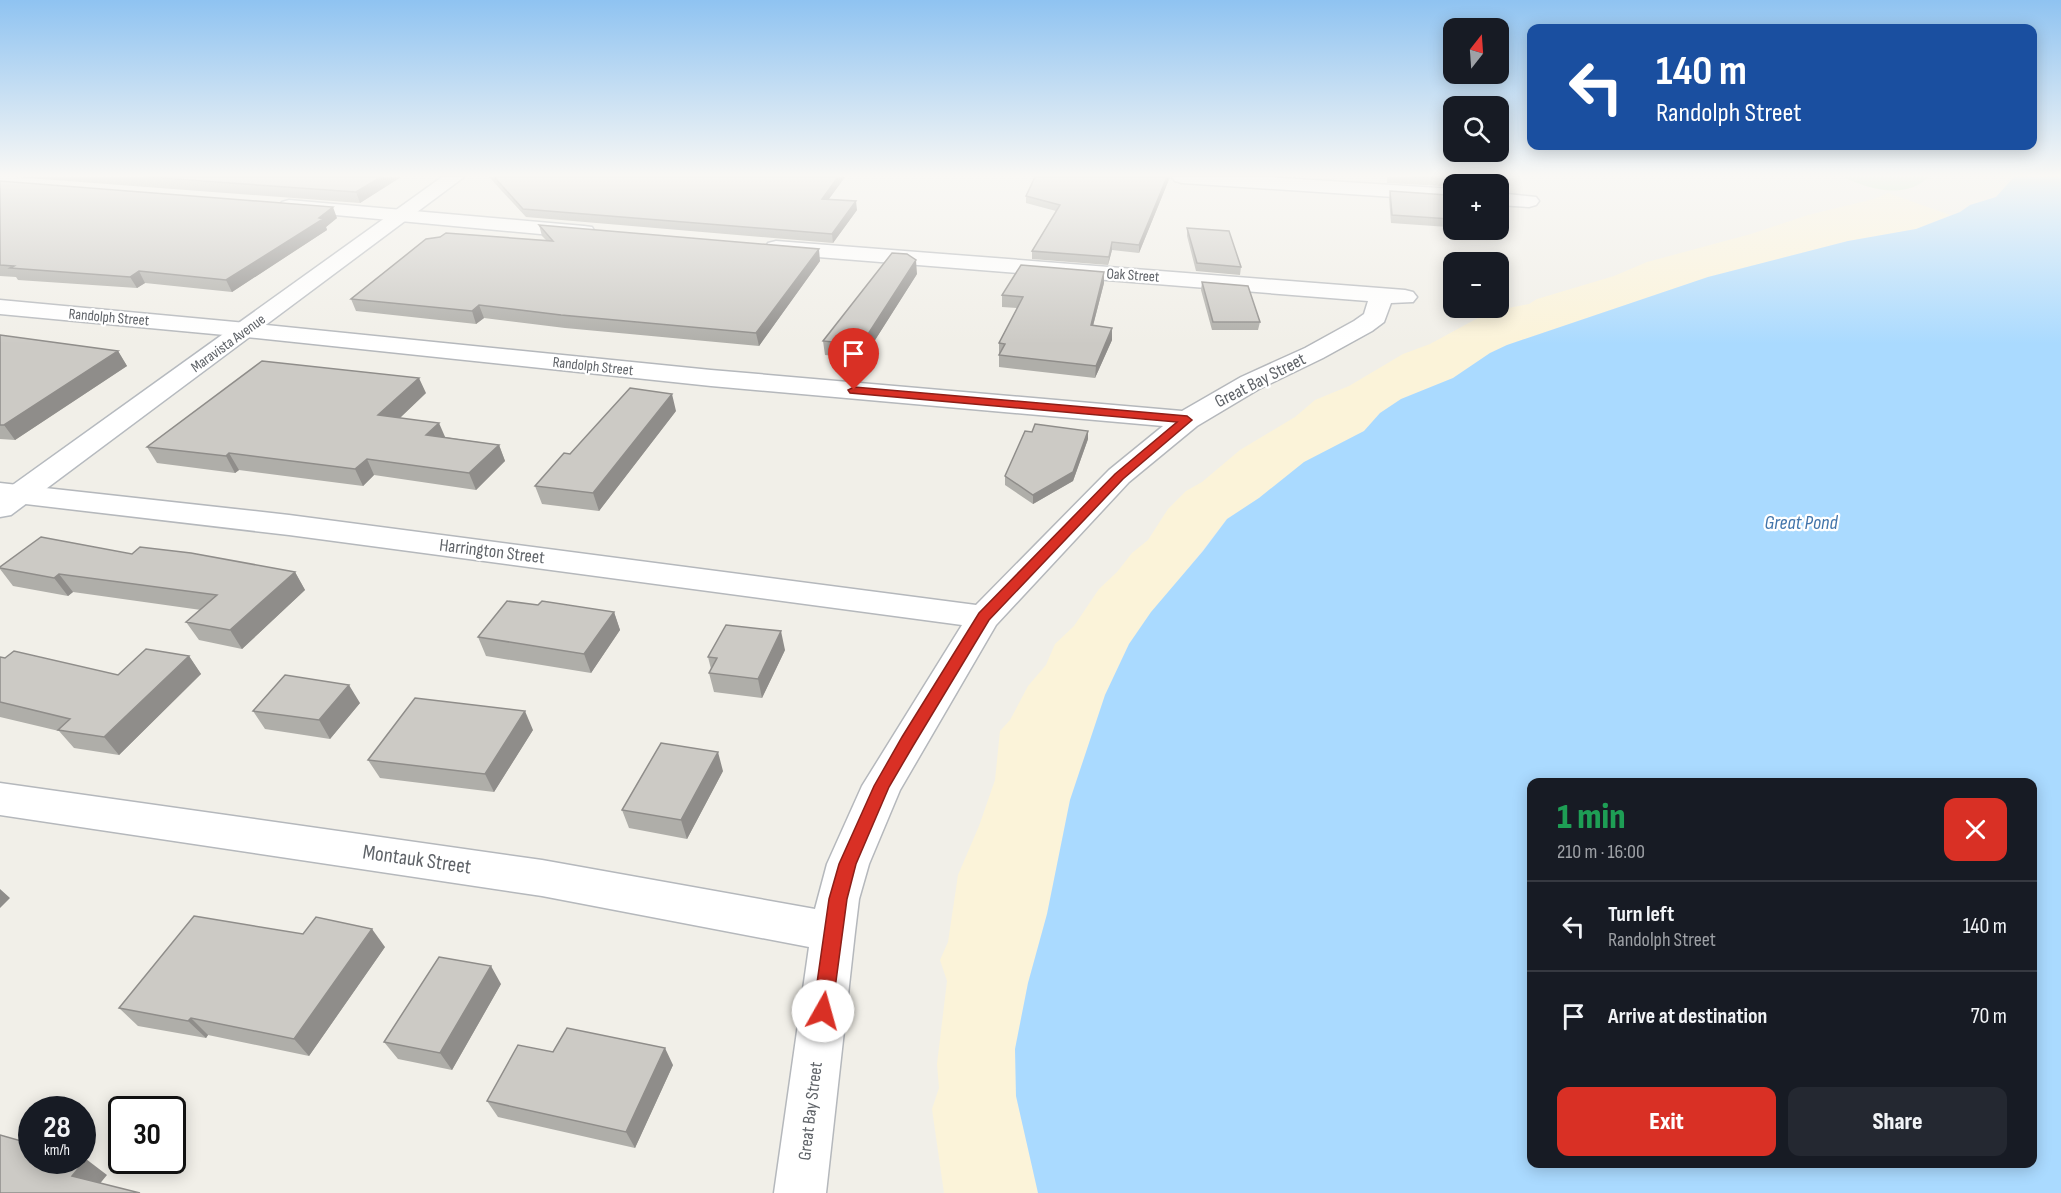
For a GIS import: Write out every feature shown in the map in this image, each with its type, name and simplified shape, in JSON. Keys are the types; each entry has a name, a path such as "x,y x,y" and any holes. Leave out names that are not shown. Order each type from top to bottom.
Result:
{"street":[{"name":"Maravista Avenue","path":"6,498 246,330 377,233"},
{"path":"588,233 602,234"},
{"name":"Oak Street","path":"757,247 1393,296"},
{"name":"Great Bay Street","path":"800,1193 833,932 838,899 848,864 882,786 984,617 1119,476 1187,420 1250,383 1364,326 1393,296"},
{"name":"Randolph Street","path":"0,307 711,378 1187,420"},
{"name":"Harrington Street","path":"6,498 289,525 984,617"},
{"name":"Montauk Street","path":"0,799 456,864 833,932"}],"sand":[{"path":"1755,233 1895,233 1848,241 1708,277 1507,345 1490,353 1453,378 1401,399 1380,413 1364,431 1305,462 1259,498 1227,519 1129,644 1105,695 1070,800 1047,914 1028,983 1015,1049 1016,1096 1038,1193 944,1193 932,1109 939,1088 937,1064 947,981 940,960 948,942 958,875 995,780 1000,731 1010,720 1028,686 1046,665 1055,644 1074,626 1099,589 1132,553 1148,540 1168,509 1186,491 1202,482 1240,450 1295,417 1315,400 1349,386 1403,354 1430,344 1476,319 1509,318 1509,308 1529,304 1537,299 1614,276 1647,262"}],"water":[{"name":"Great Pond","path":"1895,233 2061,233 2061,1193 1038,1193 1016,1096 1015,1049 1028,983 1047,914 1070,800 1105,695 1129,644 1151,612 1227,519 1259,498 1304,462 1364,431 1380,413 1401,399 1453,378 1490,353 1507,345 1708,277 1848,241"}],"building":[{"path":"0,233 301,233 226,280 139,271 130,277 10,268 14,266 0,265"},
{"path":"446,233 553,241 546,233 629,233 819,249 756,333 479,305 472,311 351,299 426,239 440,237"},
{"path":"1043,233 1144,233 1139,245 1112,242 1109,257 1032,251"},
{"path":"1188,233 1230,233 1241,267 1197,263"},
{"path":"892,253 907,254 916,260 861,345 823,341"},
{"path":"1021,265 1104,272 1091,325 1112,328 1096,366 999,355 1005,344 999,343 1023,297 1002,295"},
{"path":"1202,282 1248,286 1260,322 1213,322"},
{"path":"0,335 118,351 4,425 0,425"},
{"path":"262,361 419,378 378,415 439,423 426,435 499,445 469,473 367,459 355,469 229,453 226,456 147,447"},
{"path":"630,388 672,394 593,493 535,486 564,453 570,454"},
{"path":"1035,424 1088,431 1073,472 1033,495 1005,476 1025,431 1032,432"},
{"path":"41,537 132,554 140,547 191,553 295,572 230,630 186,622 217,595 59,574 54,578 0,568"},
{"path":"507,601 538,605 542,601 614,612 584,654 478,637"},
{"path":"726,625 781,631 758,679 709,673 717,658 708,657"},
{"path":"146,649 189,656 104,737 58,730 70,719 0,702 0,657 5,658 14,651 118,675"},
{"path":"285,675 349,685 319,720 253,711"},
{"path":"415,698 525,711 485,774 368,760"},
{"path":"661,743 718,752 681,820 622,810"},
{"path":"194,916 303,934 316,917 372,929 294,1039 191,1018 188,1021 119,1008"},
{"path":"439,957 491,966 440,1053 384,1042"},
{"path":"567,1028 665,1048 626,1132 487,1101 518,1045 553,1052"},
{"path":"0,1135 18,1140 18,1174 74,1174 72,1176 140,1193 0,1193"}],"route":[{"path":"823,1011 838,899 848,864 882,786 907,741 984,617 1119,476 1187,420 854,390"}]}
